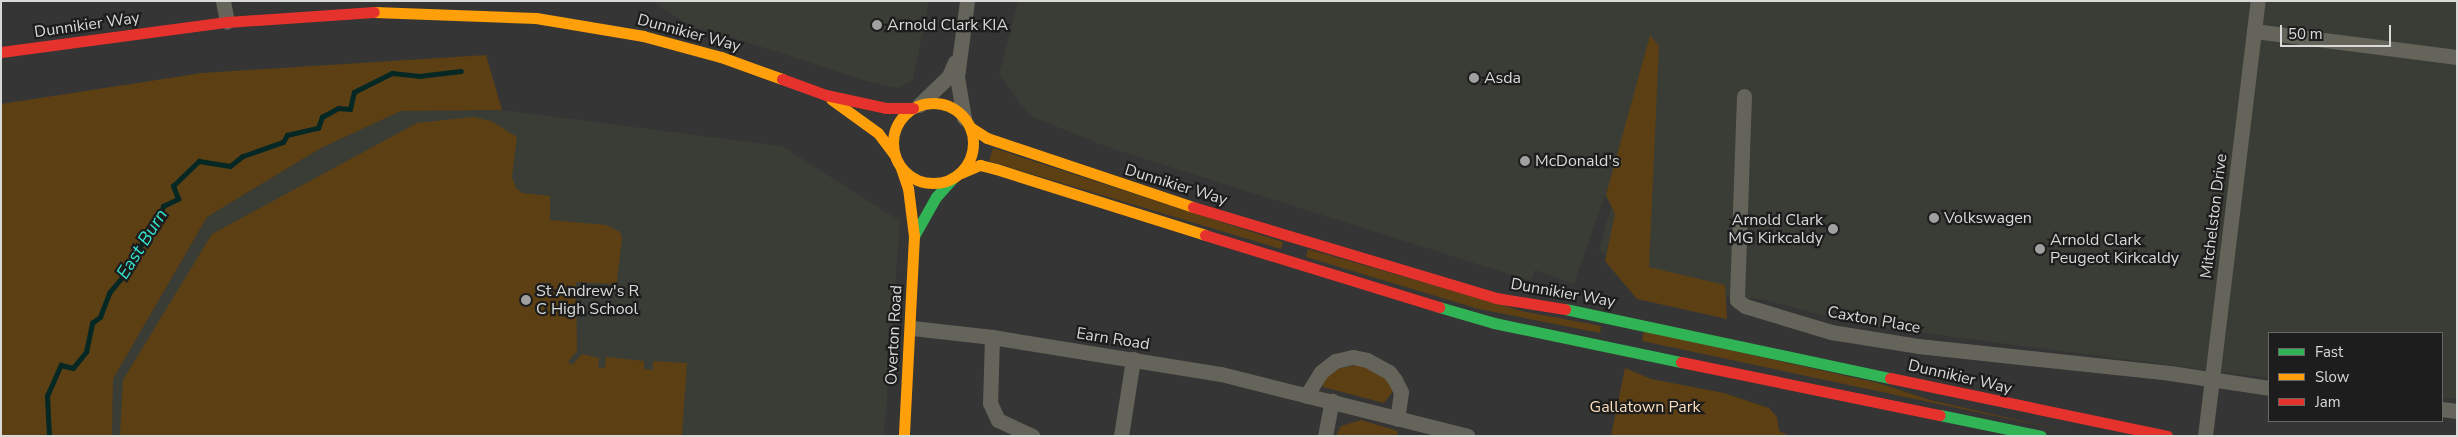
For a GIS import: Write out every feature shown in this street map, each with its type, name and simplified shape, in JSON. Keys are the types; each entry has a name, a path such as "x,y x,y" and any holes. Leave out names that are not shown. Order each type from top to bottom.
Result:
{"main road":[{"name":"Dunnikier Way","path":"1,52 227,22 357,11 536,18 642,36 721,57 826,95 886,108 916,107"},
{"name":"Dunnikier Way","path":"826,95 878,133 894,154"},
{"path":"956,176 973,151 967,122 944,104 916,107 896,128 894,154 901,168 909,176 930,183 956,176 980,166 996,169 1369,288 1494,323 2041,436"},
{"name":"Dunnikier Way","path":"967,122 987,138 1024,153 1129,187 1496,298 1614,318 2034,410 2166,436"},
{"name":"Overton Road","path":"901,168 908,188 914,236 912,328 904,436"},
{"name":"Overton Road","path":"914,236 936,197 956,176"},
{"path":"2034,410 2102,436"}],"street":[{"path":"223,1 227,22"},
{"path":"967,122 958,98 958,54 968,1"},
{"name":"Mitchelston Drive","path":"2205,436 2258,1"},
{"path":"2254,32 2457,57"},
{"path":"916,107 949,76 958,54"},
{"name":"Caxton Place","path":"1744,96 1737,300 1744,306 1832,332 1918,346 2170,373 2211,381"},
{"name":"Earn Road","path":"912,328 992,337 1221,374 1467,436"},
{"path":"992,337 990,402 998,420 1032,436"},
{"path":"1306,396 1321,372 1335,361 1353,356 1367,360 1389,372 1395,380 1401,392 1397,419"},
{"path":"1120,436 1133,360"},
{"path":"2211,381 2268,388"},
{"path":"1325,436 1332,402"},
{"path":"2443,409 2457,411"}],"shaded area":[{"path":"651,1 929,1 913,80 898,88 869,82 725,35 692,27"},
{"path":"1018,1 2457,1 2457,399 2443,397 2443,332 2268,332 2268,378 1862,325 1761,299 1714,295 1633,276 1599,250 1611,207 1605,195 1574,284 1535,270 1531,281 1107,147 1030,116 999,74"},
{"name":"St Andrew's R C High School","path":"502,110 782,146 900,221 884,436 112,436 113,379 207,217 321,148 401,111"}],"green space":[{"path":"1650,35 1659,46 1649,267 1725,285 1727,319 1637,299 1605,261 1615,214 1606,195"},
{"path":"486,55 502,110 401,111 321,148 207,217 113,379 112,436 1,436 1,104 202,73"},
{"path":"473,117 491,121 517,137 512,177 516,188 522,193 550,196 550,220 606,225 620,232 622,238 617,282 612,284 576,282 577,351 568,362 572,365 582,354 599,358 598,367 605,368 606,357 644,361 644,369 653,370 653,361 687,363 682,436 120,436 123,380 212,234 417,123"},
{"path":"993,148 1283,242 1281,249 989,161"},
{"path":"1308,249 1522,311 1601,326 1600,333 1479,309 1306,257"},
{"path":"1644,331 1878,383 1930,400 2075,433 1642,341"},
{"path":"1363,364 1383,372 1394,390 1384,403 1323,387 1323,381 1330,373 1341,368"},
{"name":"Gallatown Park","path":"1625,368 1651,379 1724,393 1769,408 1777,417 1779,431 1790,436 1611,436"},
{"path":"1361,420 1398,431 1397,436 1336,436 1341,426"}],"waterway":[{"name":"East Burn","path":"49,436 47,396 61,365 73,368 86,352 92,323 100,317 109,293 130,268 134,254 157,225 163,206 178,199 173,186 199,161 230,166 243,156 283,142 287,135 318,128 322,117 338,108 350,109 354,92 392,73 419,76 461,71"}],"traffic: fast":[{"path":"914,236 936,197 952,179"},
{"path":"1439,307 1494,323 1681,362"},
{"path":"1565,309 1890,378"},
{"path":"1940,415 2041,436"}],"traffic: slow":[{"path":"374,12 536,18 643,36 721,57 782,79"},
{"path":"831,99 878,133 894,154"},
{"path":"933,103 948,106 961,115 970,128 973,143 970,158 961,171 948,180 933,183 918,180 905,171 896,158 893,143 896,128 905,115 918,106 933,103"},
{"path":"970,127 987,138 1193,207"},
{"path":"961,173 980,165 996,169 1205,235"},
{"path":"901,168 908,188 914,236 904,436"}],"traffic: jam":[{"path":"1,52 227,22 374,12"},
{"path":"782,79 826,95 886,108 913,108"},
{"path":"1193,207 1496,298 1565,309"},
{"path":"1205,235 1439,307"},
{"path":"1681,362 1940,415"},
{"path":"1890,378 2167,436"}],"place":[{"name":"Arnold Clark KIA","path":"877,25"},
{"name":"Asda","path":"1474,78"},
{"name":"McDonald's","path":"1525,161"},
{"name":"Volkswagen","path":"1934,218"},
{"name":"Arnold Clark MG Kirkcaldy","path":"1833,229"},
{"name":"Arnold Clark Peugeot Kirkcaldy","path":"2040,249"},
{"name":"St Andrew's R C High School","path":"526,300"}]}
